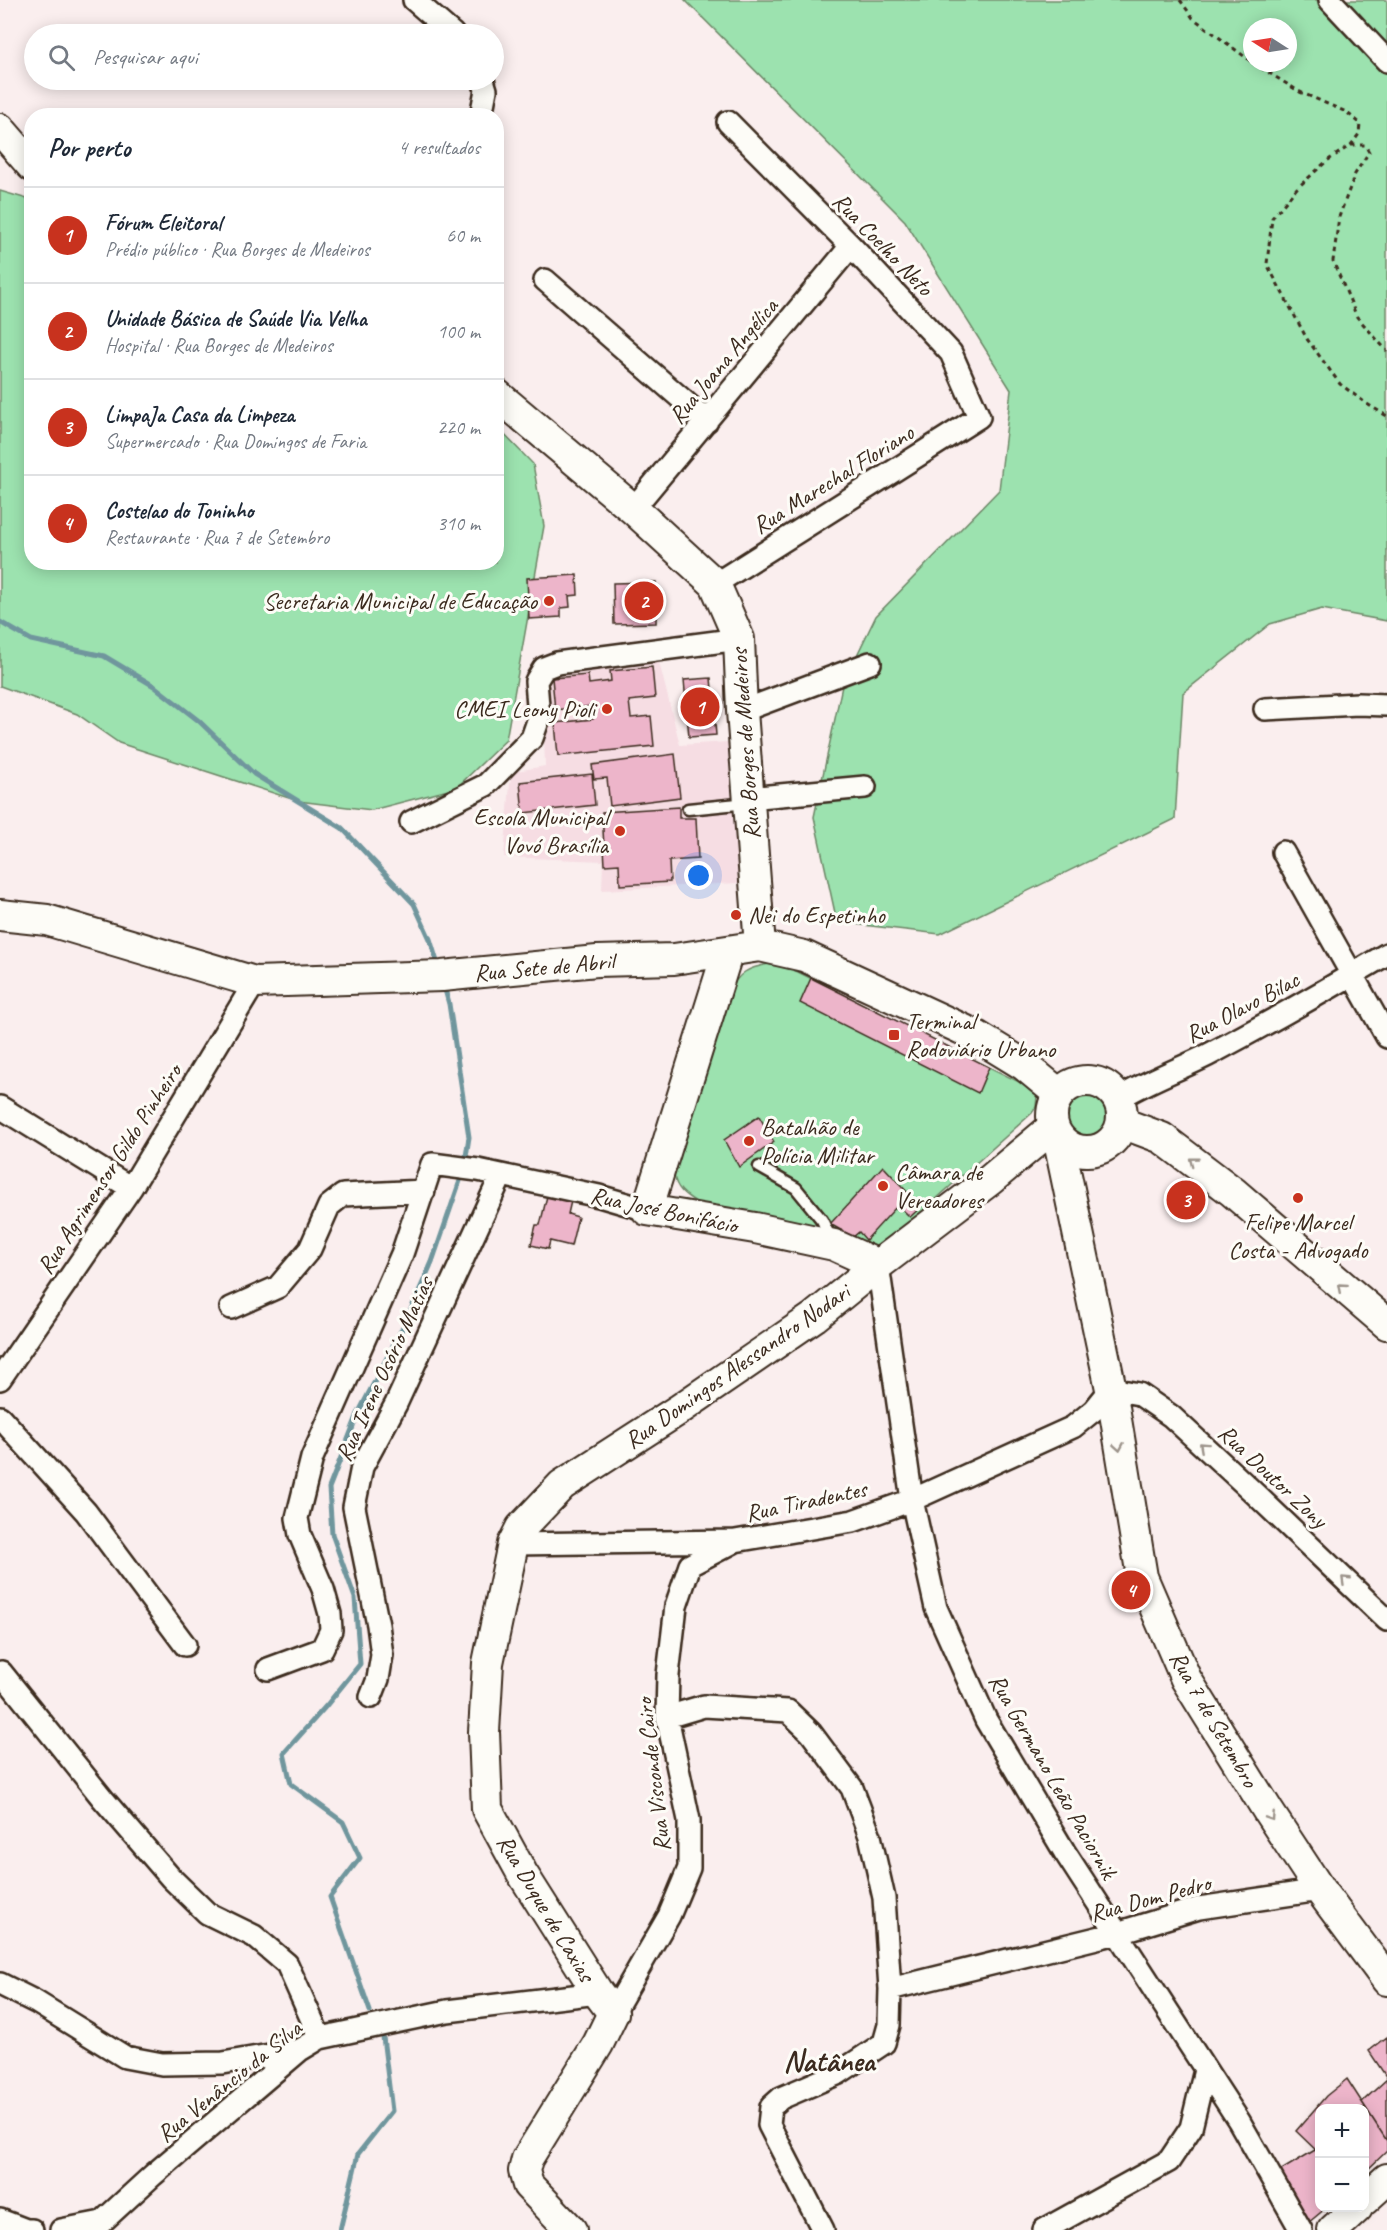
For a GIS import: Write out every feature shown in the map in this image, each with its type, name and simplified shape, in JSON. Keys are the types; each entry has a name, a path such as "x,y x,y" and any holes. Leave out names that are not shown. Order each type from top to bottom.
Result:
{"street":[{"path":"414,0 442,24"},
{"path":"1330,0 1387,61"},
{"path":"483,108 486,90"},
{"name":"Rua Coelho Neto","path":"728,122 851,246 951,352 979,417"},
{"path":"0,129 24,157"},
{"name":"Rua Joana Angélica","path":"633,509 851,246"},
{"path":"544,280 707,421"},
{"name":"Rua Borges de Medeiros","path":"504,401 633,509 715,584 738,639 741,711 760,945"},
{"name":"Rua Marechal Floriano","path":"715,584 979,417"},
{"path":"411,822 486,785 532,738 539,718 536,681 544,668 558,663 738,639"},
{"path":"741,711 870,663"},
{"path":"1266,709 1358,704 1387,705"},
{"path":"749,801 865,787"},
{"path":"1282,852 1387,1037"},
{"name":"Rua Sete de Abril","path":"0,915 47,920 255,982 442,976 597,961 674,959 760,945 804,956 975,1035 1024,1065 1059,1094"},
{"path":"647,1210 728,951"},
{"name":"Rua Olavo Bilac","path":"1120,1111 1136,1088 1215,1051 1307,1002 1387,954"},
{"name":"Rua Agrimensor Gildo Pinheiro","path":"0,1379 131,1188 255,982"},
{"path":"1089,1081 1101,1083 1111,1090 1120,1111 1117,1134 1110,1143 1099,1150 1088,1152 1066,1145 1055,1132 1051,1116 1053,1104 1059,1094 1077,1082 1089,1081"},
{"path":"0,1107 131,1188"},
{"path":"1120,1111 1162,1138 1224,1185 1387,1324"},
{"name":"Rua 7 de Setembro","path":"1055,1132 1075,1213 1111,1389 1142,1576 1186,1679 1320,1890 1387,1980"},
{"name":"Rua Domingos Alessandro Nodari","path":"513,1544 521,1528 562,1485 680,1409 814,1317 878,1265 1055,1132"},
{"name":"Rua 7 de Setembro","path":"1075,1213 1088,1152"},
{"name":"Rua José Bonifácio","path":"424,1191 432,1164 478,1170 599,1196 647,1210 755,1228 834,1245 878,1265"},
{"name":"Rua Irene Osório Matias","path":"371,1697 378,1679 382,1655 354,1507 362,1467 400,1395 501,1176"},
{"path":"231,1308 278,1287 310,1249 328,1206 343,1195 424,1191 402,1254 312,1458 297,1518 300,1535 323,1589 330,1614 331,1630 322,1649 268,1669"},
{"name":"Rua Germano Leão Paciornik","path":"878,1265 912,1500 936,1608 986,1720 1117,1934 1239,2121 1301,2230"},
{"name":"Rua Tiradentes","path":"513,1544 735,1541 853,1521 912,1500 1073,1427 1094,1410 1111,1389"},
{"name":"Rua Doutor Zony","path":"1111,1389 1139,1394 1171,1416 1387,1620"},
{"path":"0,1417 86,1512 185,1645"},
{"name":"Rua Visconde Cairo","path":"605,2003 669,1916 689,1868 689,1820 667,1718 668,1675 676,1606 690,1565 735,1541"},
{"name":"Rua Duque de Caxias","path":"513,1544 488,1663 484,1732 487,1809 522,1873 605,2003"},
{"path":"1,1672 103,1799 171,1878 207,1913 254,1936 287,1964 320,2038"},
{"path":"667,1718 704,1706 788,1711 811,1733 852,1788 870,1836 884,1898 890,1989 890,2025 884,2043 839,2073 781,2098 771,2107 769,2125 823,2230"},
{"name":"Rua Dom Pedro","path":"890,1989 1117,1934 1199,1908 1320,1890"},
{"path":"0,1984 36,2002 125,2057 162,2064 223,2063 300,2050"},
{"path":"571,2230 528,2185 524,2171 527,2159 598,2044 605,2003"},
{"name":"Rua Venâncio da Silva","path":"97,2226 153,2175 300,2050 320,2038 447,2011 605,2003"},
{"path":"1044,2230 1169,2161 1191,2128 1205,2070"},
{"path":"1369,2196 1387,2179"},
{"path":"1333,2230 1353,2212"},
{"path":"0,2220 32,2230"},
{"path":"61,2230 97,2226"}],"lane":[{"path":"688,809 749,801"},
{"path":"759,1167 796,1188 822,1220 834,1245"}],"path":[{"path":"1180,0 1193,18 1243,56"},
{"path":"1267,72 1290,86 1346,112 1360,123 1359,134 1351,145 1327,161 1297,188 1272,218 1267,264 1307,339 1340,384 1387,417"},
{"path":"1351,145 1365,145 1369,152 1355,174 1340,217 1333,261 1357,317 1387,351"}],"shaded area":[{"name":"Escola Municipal Vovó Brasília","path":"658,658 680,745 728,742 738,883 602,890 603,861 504,857 511,772 545,766 542,673"}],"green space":[{"path":"685,0 1387,0 1387,621 1322,609 1270,624 1183,693 1175,819 940,934 837,922 814,817 842,686 876,616 999,490 1011,390 905,221"},
{"path":"0,191 24,198 24,570 504,570 504,434 533,464 544,526 506,740 456,788 372,810 298,801 119,743 77,714 0,686"},
{"path":"769,964 784,965 1027,1086 1037,1096 1036,1107 1032,1113 877,1252 696,1202 682,1191 675,1180 674,1175 728,992 745,972"},
{"path":"1087,1092 1104,1099 1111,1116 1104,1133 1087,1140 1070,1133 1063,1116 1070,1099"}],"building":[{"name":"Secretaria Municipal de Educação","path":"577,575 578,595 569,596 570,607 561,608 561,617 529,619 527,578"},
{"path":"656,582 656,623 614,624 613,583"},
{"path":"652,667 655,698 629,701 631,718 651,716 654,746 558,756 555,723 593,719 592,706 555,710 552,678 588,675 589,684 611,681 610,671"},
{"path":"711,678 716,735 689,737 684,680"},
{"path":"675,754 680,797 610,806 607,778 594,779 592,765"},
{"path":"592,774 595,805 523,813 520,782"},
{"path":"679,807 679,818 696,818 698,859 669,861 670,882 620,885 619,864 605,865 602,812"},
{"name":"Terminal Rodoviário Urbano","path":"811,978 989,1067 978,1093 800,1003"},
{"name":"Batalhão de Polícia Militar","path":"759,1116 774,1142 739,1167 724,1140"},
{"name":"Câmara de Vereadores","path":"883,1166 921,1207 910,1217 898,1205 866,1240 859,1232 853,1237 830,1224"},
{"path":"547,1196 571,1201 568,1214 578,1217 571,1246 550,1241 548,1249 531,1245 536,1225 540,1225"},
{"path":"1387,2037 1387,2078 1369,2051"},
{"path":"1347,2079 1363,2104 1319,2104"},
{"path":"1387,2079 1387,2141 1369,2113 1369,2104 1362,2102"},
{"path":"1315,2109 1315,2149 1296,2131"},
{"path":"1369,2113 1387,2141 1387,2151 1369,2168"},
{"path":"1315,2150 1315,2212 1321,2212 1308,2223 1273,2175"}],"waterway":[{"path":"0,622 31,640 104,656 154,686 199,721 254,774 342,828 414,904 430,939 439,968"},
{"path":"444,986 449,1004 469,1137 465,1163"},
{"path":"370,2011 330,1897 360,1858 343,1822 291,1784 284,1753 360,1664 355,1598 332,1534 329,1488 358,1414 405,1323 432,1262 463,1172"},
{"path":"340,2230 358,2154 392,2111 383,2037"}],"place":[{"name":"Secretaria Municipal de Educação","path":"549,601"},
{"name":"Unidade Básica de Saúde Via Velha","path":"644,601"},
{"name":"Fórum Eleitoral","path":"700,707"},
{"name":"CMEI Leony Pioli","path":"607,709"},
{"name":"Escola Municipal Vovó Brasília","path":"620,831"},
{"name":"Nei do Espetinho","path":"736,915"},
{"name":"Terminal Rodoviário Urbano","path":"894,1035"},
{"name":"Batalhão de Polícia Militar","path":"749,1141"},
{"name":"Câmara de Vereadores","path":"883,1186"},
{"name":"Felipe Marcel Costa - Advogado","path":"1298,1198"},
{"name":"LimpaJa Casa da Limpeza","path":"1186,1200"},
{"name":"Costelao do Toninho","path":"1131,1590"}],"district":[{"name":"Natânea","path":"829,2061"}]}
